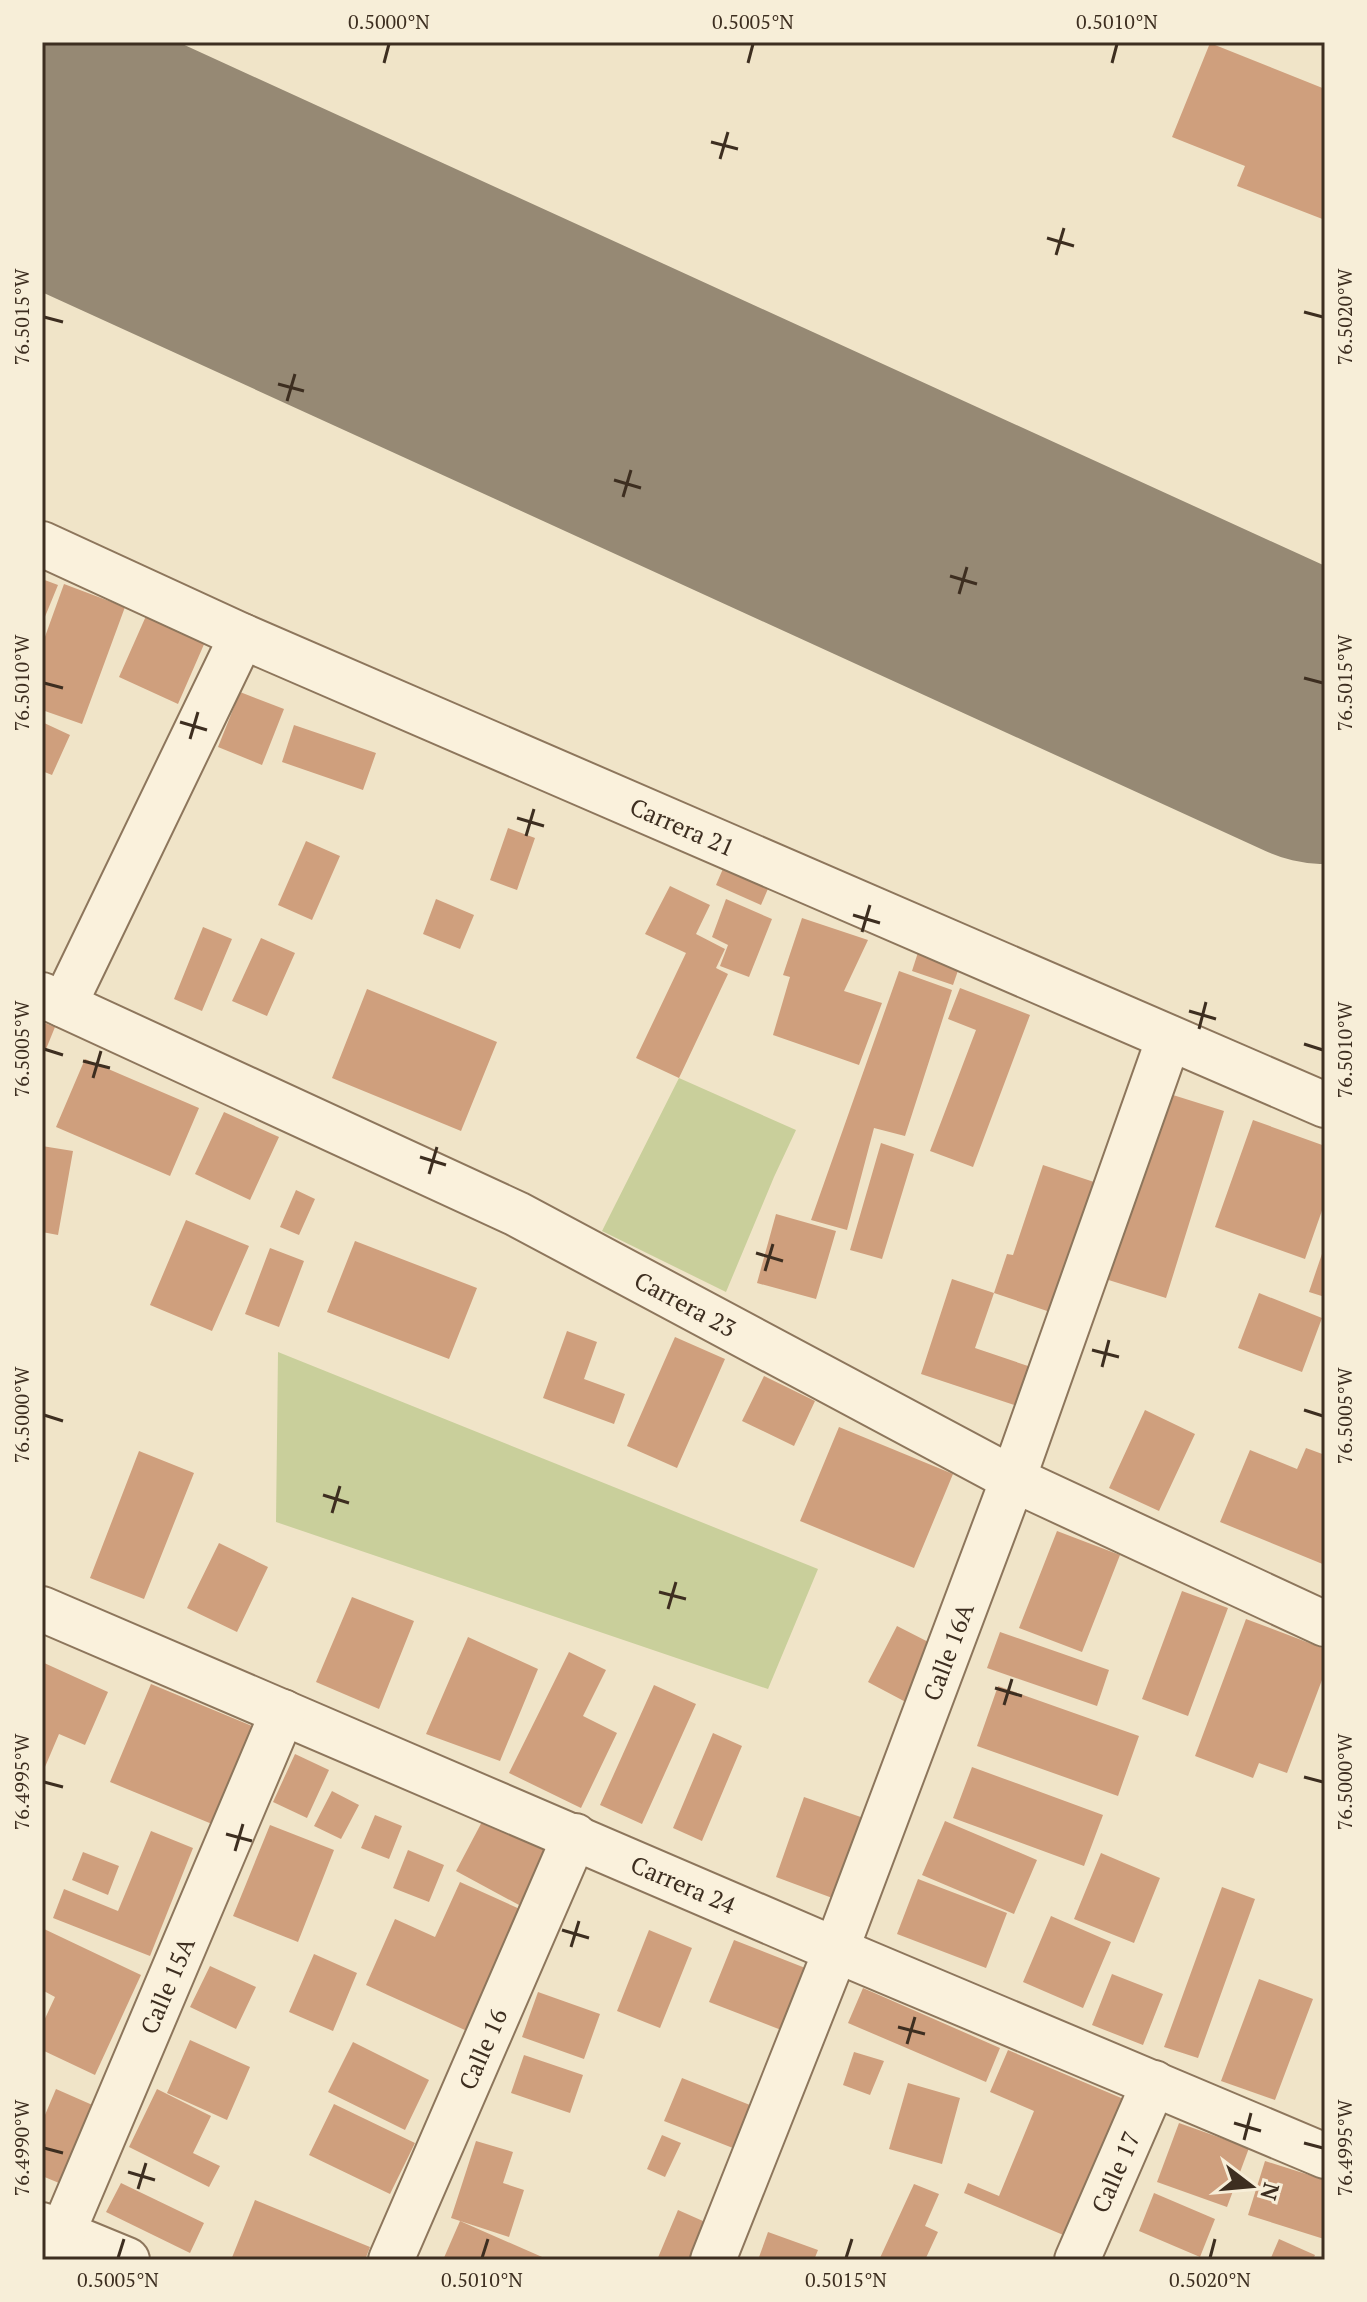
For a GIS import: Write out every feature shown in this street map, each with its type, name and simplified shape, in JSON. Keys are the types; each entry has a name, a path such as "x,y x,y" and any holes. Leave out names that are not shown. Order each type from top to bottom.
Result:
{"street":[{"name":"Carrera 21","path":"42,544 242,636 1325,1105"},
{"path":"53,1000 242,636"},
{"name":"Carrera 23","path":"53,1000 517,1214 1013,1479 1325,1624"},
{"name":"Calle 16A","path":"713,2260 836,1950 1013,1479 1169,1038"},
{"name":"Carrera 24","path":"42,1609 1325,2156"},
{"name":"Calle 15A","path":"52,2239 283,1712"},
{"name":"Calle 16","path":"391,2260 575,1836"},
{"name":"Calle 17","path":"1077,2260 1154,2083"},
{"path":"52,2239 127,2260"}],"green space":[{"path":"679,1078 796,1130 726,1292 602,1231"},
{"path":"278,1352 818,1569 768,1689 276,1522"}],"building":[{"path":"1210,43 1325,89 1325,220 1237,186 1245,166 1172,137"},
{"path":"42,579 58,585 42,624"},
{"path":"64,584 125,607 82,724 42,710 42,645"},
{"path":"146,616 205,642 178,704 119,677"},
{"path":"240,692 284,709 262,765 218,747"},
{"path":"42,722 70,735 52,775 42,771"},
{"path":"294,725 376,753 363,790 282,762"},
{"path":"508,828 535,838 517,890 490,880"},
{"path":"306,841 340,856 312,920 278,905"},
{"path":"725,864 770,884 761,905 716,885"},
{"path":"670,886 710,905 696,934 725,949 716,968 728,974 679,1078 636,1058 686,953 645,934"},
{"path":"436,899 474,915 460,949 423,934"},
{"path":"726,899 772,919 749,977 720,966 728,945 712,937"},
{"path":"802,918 868,940 844,991 882,1003 859,1065 773,1035 790,977 783,975"},
{"path":"203,927 232,939 202,1011 174,999"},
{"path":"261,938 295,953 267,1016 232,1001"},
{"path":"921,943 962,959 953,985 912,971"},
{"path":"899,971 952,990 905,1136 874,1128 847,1230 811,1220"},
{"path":"960,988 1030,1015 973,1167 930,1151 976,1030 948,1019"},
{"path":"367,989 497,1042 461,1131 332,1078"},
{"path":"42,1022 55,1027 42,1059"},
{"path":"85,1059 199,1108 170,1176 56,1127"},
{"path":"1157,1090 1224,1111 1166,1298 1099,1277"},
{"path":"224,1112 279,1137 250,1200 195,1174"},
{"path":"1253,1120 1325,1146 1325,1202 1305,1259 1215,1227"},
{"path":"881,1143 914,1154 882,1259 850,1250"},
{"path":"42,1146 73,1151 58,1235 42,1232"},
{"path":"1043,1165 1103,1185 1059,1315 994,1293 1007,1254 1013,1255"},
{"path":"296,1190 315,1199 299,1235 280,1227"},
{"path":"776,1214 836,1231 816,1299 757,1283"},
{"path":"186,1220 249,1246 212,1331 150,1305"},
{"path":"355,1241 477,1288 449,1359 327,1312"},
{"path":"1325,1245 1325,1297 1309,1292"},
{"path":"270,1248 304,1261 279,1327 245,1314"},
{"path":"952,1279 994,1293 975,1348 1037,1369 1023,1408 921,1374"},
{"path":"1259,1293 1322,1318 1302,1372 1238,1348"},
{"path":"567,1331 597,1342 584,1379 625,1394 614,1424 543,1398"},
{"path":"675,1337 725,1359 677,1468 627,1446"},
{"path":"764,1376 815,1401 794,1446 742,1421"},
{"path":"1145,1410 1195,1434 1159,1511 1109,1488"},
{"path":"839,1427 953,1474 914,1568 800,1521"},
{"path":"1306,1448 1325,1455 1325,1565 1220,1522 1250,1450 1297,1469"},
{"path":"139,1451 194,1473 144,1599 90,1578"},
{"path":"1057,1531 1120,1555 1082,1652 1019,1628"},
{"path":"219,1543 268,1567 237,1632 187,1608"},
{"path":"1182,1591 1228,1608 1188,1716 1142,1699"},
{"path":"352,1597 414,1621 379,1709 316,1682"},
{"path":"1246,1619 1325,1649 1325,1672 1287,1773 1259,1763 1253,1778 1195,1756"},
{"path":"897,1626 946,1651 917,1708 868,1682"},
{"path":"1000,1632 1109,1670 1097,1706 987,1668"},
{"path":"468,1637 538,1669 500,1761 426,1734"},
{"path":"569,1652 606,1670 583,1716 617,1733 581,1808 509,1773"},
{"path":"42,1662 108,1692 85,1745 59,1734 42,1774"},
{"path":"151,1684 252,1726 212,1824 110,1782"},
{"path":"654,1685 696,1704 642,1824 600,1805"},
{"path":"998,1686 1139,1736 1118,1796 977,1746"},
{"path":"713,1733 742,1746 702,1841 673,1828"},
{"path":"295,1754 329,1770 307,1818 273,1802"},
{"path":"972,1767 1103,1815 1084,1866 953,1818"},
{"path":"332,1791 359,1805 341,1839 314,1826"},
{"path":"804,1797 872,1821 843,1902 776,1877"},
{"path":"375,1815 402,1826 389,1859 361,1848"},
{"path":"484,1818 547,1850 519,1905 456,1871"},
{"path":"945,1821 1037,1860 1014,1914 922,1875"},
{"path":"270,1825 334,1850 298,1942 233,1916"},
{"path":"151,1831 193,1848 150,1956 53,1918 64,1889 118,1911"},
{"path":"408,1850 444,1865 429,1902 393,1888"},
{"path":"83,1852 119,1866 108,1895 72,1880"},
{"path":"1101,1853 1160,1878 1134,1943 1074,1919"},
{"path":"918,1879 1007,1913 986,1968 897,1934"},
{"path":"460,1882 522,1910 467,2031 366,1985 395,1919 435,1937"},
{"path":"1222,1887 1255,1899 1198,2058 1164,2047"},
{"path":"1051,1916 1111,1942 1083,2008 1023,1982"},
{"path":"42,1928 141,1975 95,2075 42,2050 42,2025 55,1997 42,1990"},
{"path":"649,1930 692,1948 660,2028 617,2011"},
{"path":"734,1940 818,1973 794,2035 709,2002"},
{"path":"314,1954 357,1973 333,2031 289,2012"},
{"path":"210,1966 256,1987 236,2029 190,2007"},
{"path":"1112,1974 1163,1994 1143,2045 1092,2025"},
{"path":"1259,1979 1313,1999 1275,2100 1221,2081"},
{"path":"863,1988 1000,2048 986,2082 848,2023"},
{"path":"538,1992 600,2014 584,2059 522,2037"},
{"path":"190,2040 250,2067 227,2120 167,2093"},
{"path":"353,2042 429,2080 405,2130 328,2092"},
{"path":"1008,2050 1126,2100 1068,2237 964,2193 968,2183 999,2196 1034,2111 990,2092"},
{"path":"854,2052 884,2061 870,2095 843,2085"},
{"path":"524,2055 583,2075 570,2113 511,2093"},
{"path":"682,2078 755,2107 738,2150 664,2121"},
{"path":"908,2083 960,2098 942,2164 889,2149"},
{"path":"56,2089 97,2107 64,2185 42,2176 42,2122"},
{"path":"157,2089 211,2116 193,2153 220,2166 209,2187 129,2147"},
{"path":"334,2104 415,2143 390,2194 309,2155"},
{"path":"1179,2123 1249,2148 1227,2207 1157,2182"},
{"path":"662,2135 681,2143 665,2177 647,2169"},
{"path":"476,2141 513,2152 503,2183 524,2190 509,2237 451,2218"},
{"path":"1265,2161 1325,2180 1324,2239 1248,2215"},
{"path":"121,2183 204,2223 190,2253 106,2212"},
{"path":"914,2184 939,2194 925,2226 938,2232 925,2260 879,2260"},
{"path":"1154,2193 1215,2219 1200,2257 1139,2231"},
{"path":"255,2200 370,2247 365,2260 231,2260"},
{"path":"678,2210 712,2225 697,2260 657,2260"},
{"path":"460,2221 549,2260 443,2260"},
{"path":"768,2232 818,2250 814,2260 758,2260"},
{"path":"1279,2239 1315,2255 1313,2260 1270,2260"}],"taxiway":[{"path":"1287,705 1325,705"}],"runway":[{"path":"42,136 1325,722"}]}
